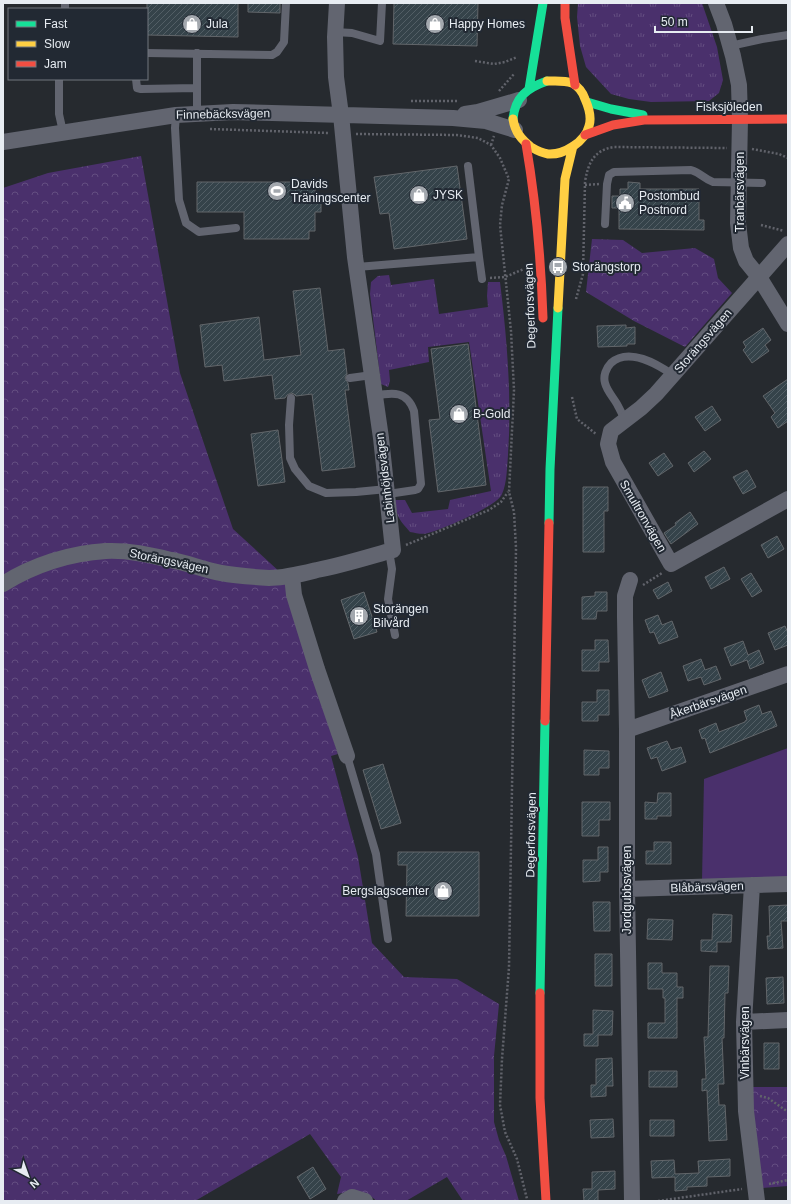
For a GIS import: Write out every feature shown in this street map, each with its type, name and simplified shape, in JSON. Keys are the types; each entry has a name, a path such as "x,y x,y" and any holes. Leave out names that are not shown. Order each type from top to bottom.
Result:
{"main road":[{"path":"524,94 541,83 547,81 571,82 581,90 590,110 591,117 585,134 573,146 560,152 550,154 540,153 526,144 513,123 515,107 524,94 533,70 543,3"},
{"path":"565,3 565,18 575,85"},
{"name":"Fisksjöleden","path":"587,102 611,109 670,119"},
{"name":"Fisksjöleden","path":"585,134 613,125 644,120 788,119"},
{"name":"Degerforsvägen","path":"526,144 536,210 542,272 544,324"},
{"name":"Degerforsvägen","path":"546,1201 540,1098 540,1026 550,469 562,216 565,180 573,146"},
{"name":"Degerforsvägen","path":"545,384 550,469"}],"street":[{"name":"Labinhöjdsvägen","path":"337,3 335,32 336,77 357,267 388,491 391,551"},
{"name":"Tranbärsvägen","path":"716,3 730,46 739,85 740,149 738,222 741,248 746,261 759,277 788,324"},
{"name":"Finnebäcksvägen","path":"445,117 478,112 524,94"},
{"name":"Finnebäcksvägen","path":"3,142 176,115 233,112 445,117 486,121 516,130"},
{"name":"Storängsvägen","path":"610,437 673,375 788,244"},
{"name":"Smultronvägen","path":"610,437 613,462 670,564 788,498"},
{"name":"Storängsvägen","path":"3,584 29,570 52,561 82,554 105,551 143,554 173,560 220,573 271,578 292,576"},
{"path":"347,756 314,662 294,595 292,576 330,568 391,551"},
{"name":"Jordgubbsvägen","path":"630,580 625,596 627,889 632,1201"},
{"name":"Åkerbärsvägen","path":"627,730 788,674"},
{"name":"Blåbärsvägen","path":"627,889 788,884"},
{"name":"Vinbärsvägen","path":"752,885 744,1022 746,1111 756,1194"},
{"path":"744,1022 788,1020"}],"lane":[{"path":"148,53 272,54 277,52 284,42 286,3"},
{"path":"335,32 352,33 380,41 382,3"},
{"path":"730,46 788,35"},
{"path":"197,53 197,113"},
{"path":"59,80 58,114 63,132"},
{"path":"136,80 137,88 141,89 196,88"},
{"path":"176,115 175,128 179,200 186,223 199,232 236,228"},
{"path":"468,166 482,279"},
{"path":"605,224 607,184 609,175 614,172 691,170 713,182 762,183"},
{"path":"357,267 479,257"},
{"path":"625,421 605,383 604,375 608,366 613,361 620,358 634,357 657,364 673,375"},
{"path":"350,378 372,375"},
{"path":"291,398 289,425 290,458 295,470 309,486 326,493 418,489 420,484 414,411 412,405 403,396 390,393 375,396"},
{"path":"391,551 392,569 388,599 395,635"},
{"path":"347,756 376,854 388,939"}],"path":[{"path":"476,61 494,64 505,62 523,55"},
{"path":"409,101 461,101"},
{"path":"343,133 457,135 478,138 491,145 500,158 509,179 502,205 500,226 511,331 514,390 509,492 514,512 515,564 509,967 500,1105 505,1132 517,1159 528,1201"},
{"path":"583,274 585,182 591,162 599,152 608,148 625,146 740,149 758,150 779,154 788,158"},
{"path":"761,225 788,232"},
{"path":"482,279 506,277 527,268"},
{"path":"572,396 577,419 610,437"},
{"path":"391,551 489,510 501,502 509,492"},
{"path":"625,596 665,572 670,564"},
{"path":"745,1095 763,1096 788,1112"},
{"path":"658,1201 756,1194 788,1180"}],"green space":[{"path":"578,3 702,3 717,47 723,80 719,93 709,101 651,102 629,99 611,94 586,67 580,46 577,17"},
{"path":"141,156 180,373 233,529 282,574 338,754 331,756 358,857 372,943 404,977 457,979 499,1004 494,1056 494,1122 519,1201 463,1201 447,1177 406,1201 377,1201 369,1195 356,1191 337,1194 341,1177 310,1134 195,1201 3,1201 3,188 48,173"},
{"path":"592,239 623,240 642,253 695,248 714,259 718,278 732,293 685,347 634,321 586,292"},
{"path":"389,275 391,285 434,279 439,314 488,307 488,282 500,282 507,346 509,390 508,455 504,490 498,499 491,505 456,523 426,534 410,532 399,518 395,500 405,500 412,513 448,509 450,500 491,491 469,342 428,347 429,362 389,370 390,381 388,387 381,384 370,294 371,282 378,276"},
{"path":"788,748 788,877 702,880 704,779"},
{"path":"751,1087 788,1087 788,1186 761,1188"}],"building":[{"name":"Jula","path":"147,3 238,3 238,37 148,35"},
{"path":"248,3 280,3 280,13 248,12"},
{"name":"Happy Homes","path":"394,3 478,3 477,46 393,44"},
{"name":"JYSK","path":"457,166 467,239 394,249 389,213 380,214 374,177"},
{"path":"197,182 315,182 315,200 321,200 321,212 315,212 315,231 309,231 309,239 244,239 244,212 197,212"},
{"path":"628,182 640,183 640,189 699,189 699,220 704,220 704,230 619,229 619,208 612,208 612,196 620,196 620,189 628,189"},
{"path":"320,288 328,351 344,349 347,374 345,378 348,383 349,390 345,390 355,467 322,471 312,394 296,396 291,393 285,398 275,399 272,375 224,381 222,365 205,367 200,325 259,317 264,360 301,355 293,291"},
{"path":"626,325 626,328 635,327 635,344 627,344 627,346 598,347 597,326"},
{"path":"763,328 771,340 765,345 769,351 752,363 743,350 746,347 743,342"},
{"path":"468,344 486,485 438,492 429,420 440,419 431,349"},
{"path":"788,379 788,421 778,428 771,417 775,413 763,396"},
{"path":"712,406 721,420 705,431 695,417"},
{"path":"278,430 285,482 258,486 251,434"},
{"path":"704,451 711,459 694,472 688,463"},
{"path":"664,453 673,466 658,476 649,463"},
{"path":"747,470 756,487 743,494 733,477"},
{"path":"583,487 608,487 608,511 604,511 604,552 583,552"},
{"path":"690,512 698,524 671,544 664,533 676,525 675,523"},
{"path":"777,536 784,549 768,558 761,545"},
{"path":"724,567 730,579 711,589 705,577"},
{"path":"751,573 762,591 752,597 741,579"},
{"path":"668,582 672,591 658,599 653,590"},
{"name":"Storängen Bilvård","path":"364,592 377,632 354,639 341,600"},
{"path":"595,592 607,592 607,611 597,611 596,619 582,619 582,597 595,596"},
{"path":"658,615 662,625 672,621 678,637 659,644 654,632 650,633 645,620"},
{"path":"785,626 788,633 788,645 775,650 768,633"},
{"path":"595,640 608,640 609,662 599,662 599,671 582,671 582,650 595,650"},
{"path":"743,641 748,655 759,650 764,663 750,669 747,660 731,666 724,648"},
{"path":"701,659 705,670 716,666 721,679 704,685 701,677 688,681 683,666"},
{"path":"661,672 668,691 649,698 642,680"},
{"path":"597,690 609,690 609,715 598,715 598,721 582,721 582,702 597,702"},
{"path":"759,705 762,714 771,711 777,726 710,753 705,738 702,739 699,730 716,723 719,732 745,722 747,720 744,711"},
{"path":"667,741 671,750 681,747 686,762 662,771 657,757 651,759 647,748"},
{"path":"584,750 609,751 609,768 599,768 599,775 584,775"},
{"path":"383,764 401,823 381,829 363,770"},
{"path":"658,793 671,793 671,816 657,816 657,819 645,819 645,802 657,803"},
{"path":"582,802 610,802 610,820 599,820 599,836 582,836"},
{"path":"654,842 671,842 671,864 646,864 646,851 654,851"},
{"path":"598,847 608,847 608,872 600,872 600,881 583,882 583,860 598,860"},
{"name":"Bergslagscenter","path":"398,852 479,852 479,916 406,916 407,865 398,865"},
{"path":"593,902 610,902 610,931 594,931"},
{"path":"788,905 788,921 781,921 783,948 768,949 767,936 770,936 769,906"},
{"path":"713,914 732,915 731,942 717,942 717,952 701,951 701,940 712,940"},
{"path":"648,919 673,920 672,940 647,939"},
{"path":"595,954 612,954 612,986 595,986"},
{"path":"648,963 662,963 662,973 677,973 677,987 683,987 683,998 677,998 677,1038 648,1038 648,1023 665,1023 665,998 663,998 663,989 648,989"},
{"path":"710,966 729,966 728,993 725,993 724,1038 722,1038 724,1084 718,1084 719,1105 725,1105 727,1140 709,1141 707,1090 702,1091 702,1079 706,1079 704,1037 708,1037"},
{"path":"783,977 784,1003 767,1004 766,978"},
{"path":"593,1010 613,1011 612,1035 598,1035 598,1046 584,1046 584,1034 593,1034"},
{"path":"764,1043 779,1043 779,1069 764,1069"},
{"path":"612,1058 613,1086 606,1086 606,1096 591,1097 591,1085 596,1085 596,1059"},
{"path":"649,1071 677,1071 677,1087 649,1087"},
{"path":"613,1119 614,1137 591,1138 590,1120"},
{"path":"650,1120 674,1120 674,1136 650,1136"},
{"path":"730,1159 730,1176 707,1177 707,1186 687,1187 687,1190 675,1191 675,1177 652,1178 651,1161 674,1160 675,1174 699,1173 698,1161"},
{"path":"313,1167 326,1189 310,1199 297,1177"},
{"path":"615,1171 615,1189 598,1190 598,1201 584,1201 583,1189 592,1189 592,1172"}],"traffic: fast":[{"path":"529,89 543,3"},
{"path":"513,119 516,105 523,94 547,81"},
{"path":"587,102 611,109 643,115"},
{"path":"549,523 550,469 558,308"},
{"path":"540,993 545,721"}],"traffic: slow":[{"path":"513,119 517,131 524,141 531,147 546,154 554,154 567,150 583,137 587,132 590,123 590,112 582,92 569,82 547,81"},
{"path":"558,308 565,179 573,146"}],"traffic: jam":[{"path":"565,3 565,18 575,85"},
{"path":"585,135 613,125 644,120 788,119"},
{"path":"526,144 538,231 543,318"},
{"path":"545,721 549,523"},
{"path":"540,993 540,1098 546,1201"}],"place":[{"name":"Jula","path":"192,24"},
{"name":"Happy Homes","path":"435,24"},
{"name":"Davids Träningscenter","path":"277,191"},
{"name":"JYSK","path":"419,195"},
{"name":"Postombud Postnord","path":"625,203"},
{"name":"Storängstorp","path":"558,267"},
{"name":"B-Gold","path":"459,414"},
{"name":"Storängen Bilvård","path":"359,616"},
{"name":"Bergslagscenter","path":"443,891"}]}
